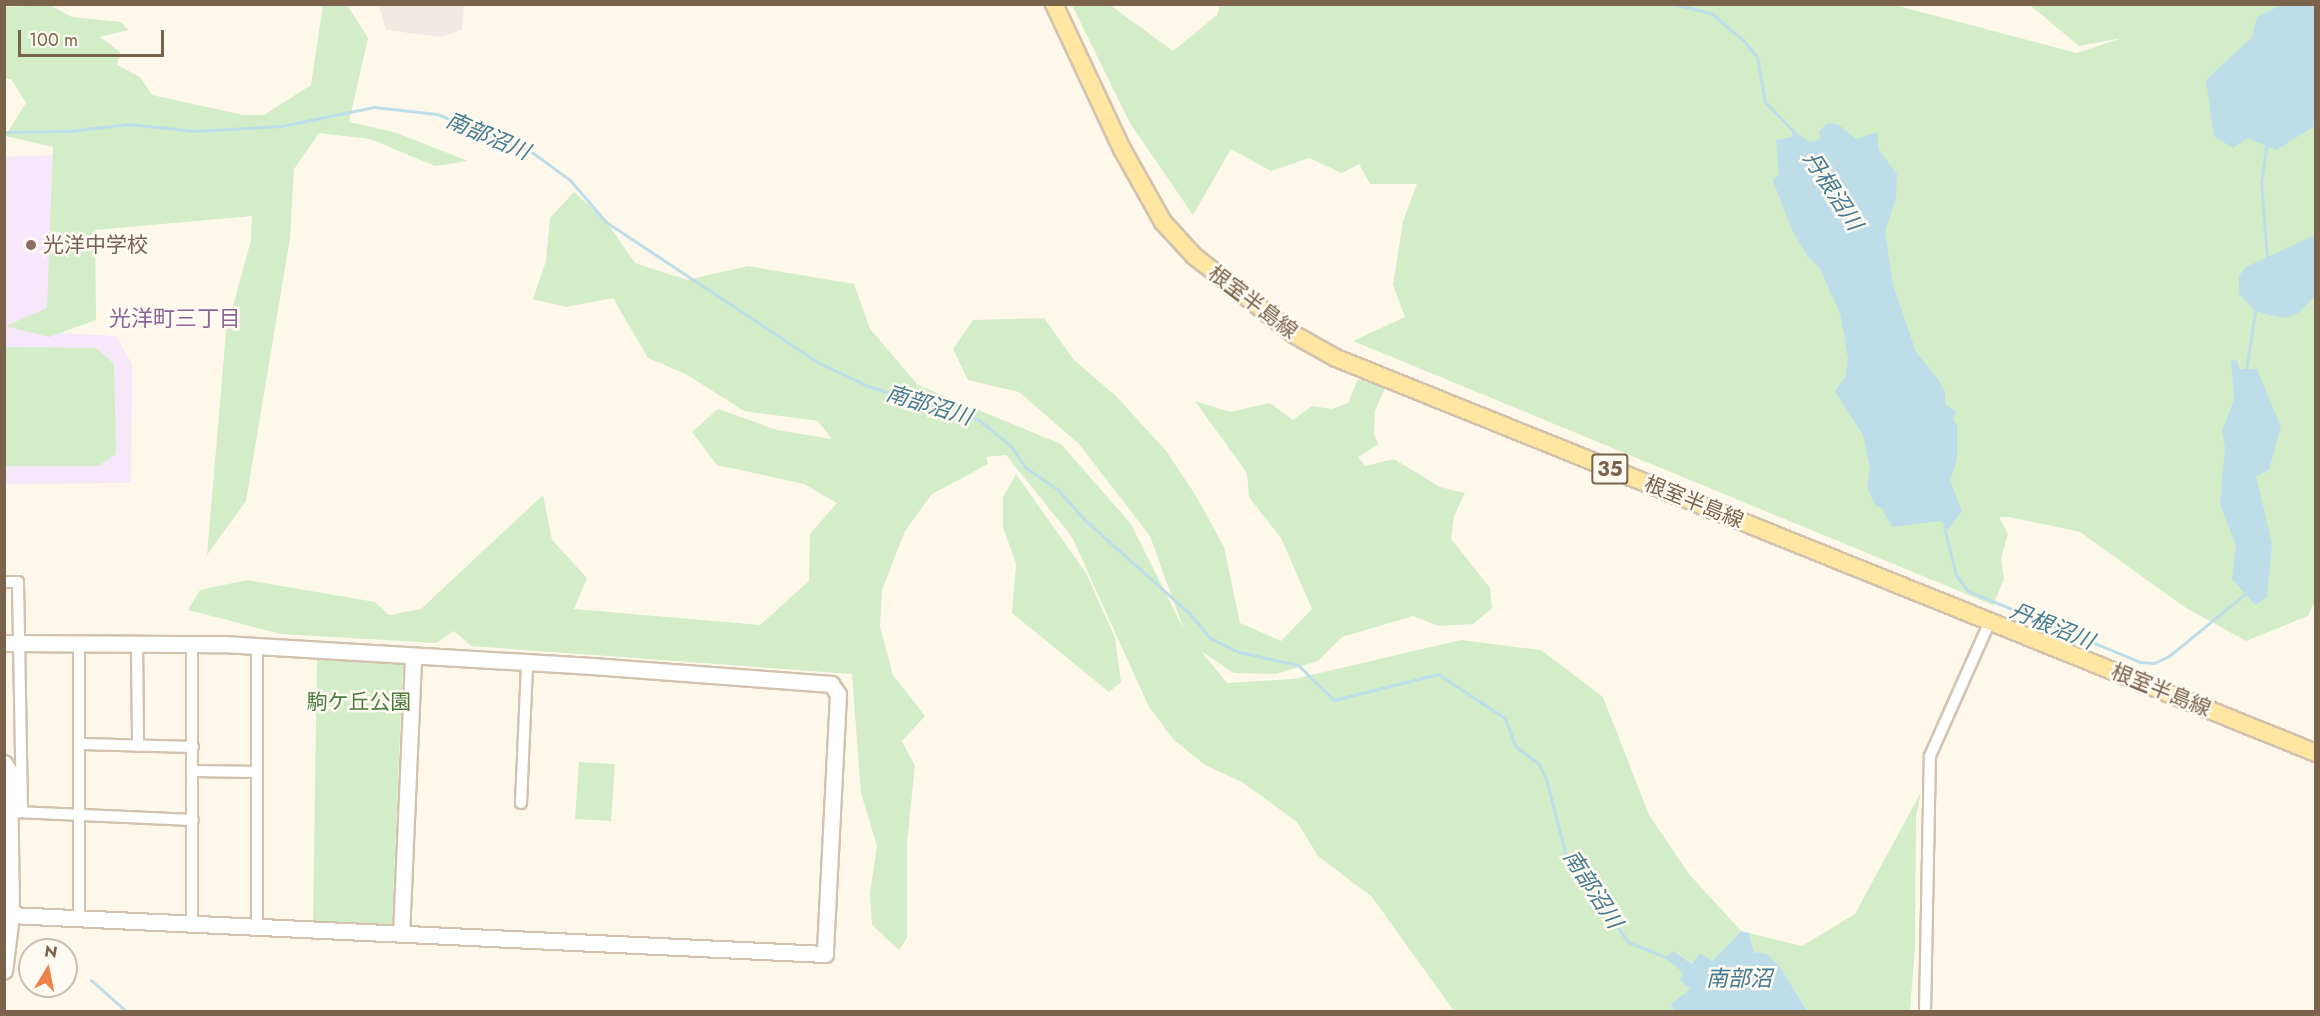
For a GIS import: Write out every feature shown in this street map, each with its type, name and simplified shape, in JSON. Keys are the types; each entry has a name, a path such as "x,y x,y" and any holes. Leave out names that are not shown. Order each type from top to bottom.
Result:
{"main road":[{"name":"根室半島線","path":"1054,4 1122,149 1163,222 1194,256 1295,335 1336,358 2316,753"}],"street":[{"path":"4,582 18,582 21,643 16,812 7,864 9,919 4,971"},
{"path":"1925,1011 1930,756 1990,621"},
{"path":"4,643 192,644 413,656 834,685 838,694 825,954 80,918 9,919"},
{"path":"79,643 82,814 80,918"},
{"path":"137,643 138,746"},
{"path":"192,644 192,924"},
{"path":"257,647 257,927"},
{"path":"400,934 413,656"},
{"path":"521,802 527,663"},
{"path":"81,744 193,747"},
{"path":"4,763 9,771 16,812"},
{"path":"193,771 257,772"},
{"path":"16,812 193,820"}],"shaded area":[{"path":"379,5 464,5 462,30 441,37 386,30"},
{"name":"光洋中学校","path":"56,155 58,333 116,336 132,364 131,483 5,484 4,157"}],"green space":[{"path":"1891,4 2077,53 2122,38 2079,46 2030,5 2315,5 2316,599 2308,616 2246,641 2186,608 2080,532 2009,517 1999,517 2008,534 2001,558 2004,579 1993,605 1353,341 1405,317 1393,285 1403,221 1417,184 1370,184 1359,164 1342,173 1309,158 1271,171 1231,149 1193,215 1130,123 1072,5 1110,5 1173,51 1217,15 1220,5"},
{"path":"49,5 72,17 121,22 128,30 100,37 120,52 117,65 140,77 152,95 243,115 264,115 311,85 323,5 347,5 368,38 349,122 394,132 468,161 435,166 370,139 319,133 294,169 290,238 246,501 207,555 226,332 251,240 252,216 95,230 96,320 49,337 6,326 47,308 53,147 5,136 26,103 11,79 5,79 5,7"},
{"path":"574,192 606,221 635,263 687,280 748,266 854,284 870,329 918,385 1061,444 1131,524 1184,630 1150,536 1079,444 1019,392 968,380 953,349 973,320 1044,318 1074,360 1116,396 1167,452 1196,496 1224,547 1240,623 1281,641 1312,609 1281,538 1249,497 1247,473 1195,401 1230,412 1270,403 1293,420 1312,406 1332,409 1348,403 1358,379 1385,388 1375,411 1374,434 1378,444 1358,457 1365,466 1394,459 1440,487 1465,493 1454,516 1451,539 1490,588 1492,608 1473,624 1439,626 1413,616 1342,637 1318,661 1276,674 1234,673 1201,651 1227,683 1294,679 1461,640 1541,650 1603,697 1649,815 1689,874 1741,931 1712,961 1704,958 1693,964 1674,951 1667,957 1684,973 1680,980 1690,989 1671,1004 1674,1011 1454,1011 1372,897 1318,856 1297,822 1242,782 1205,765 1174,740 1149,707 1072,537 1006,455 986,457 988,464 932,494 905,531 882,590 880,627 893,675 925,716 902,741 915,766 907,842 907,938 899,950 872,925 870,893 877,846 861,793 852,674 471,646 454,631 436,643 281,634 188,610 200,590 247,580 375,602 389,615 421,609 543,495 552,540 587,578 574,609 760,625 809,581 810,534 837,503 804,484 717,465 692,432 718,409 777,430 832,439 818,421 744,411 686,374 648,358 613,298 566,307 533,299 546,261 550,218"},
{"path":"5,347 96,348 114,364 116,454 98,466 5,466"},
{"path":"1016,474 1086,573 1115,638 1121,682 1109,692 1012,613 1016,564 1003,527 1003,497"},
{"name":"駒ケ丘公園","path":"317,656 403,662 392,926 313,924"},
{"path":"579,762 615,764 611,821 575,819"},
{"path":"1921,792 1916,817 1915,948 1910,1011 1807,1011 1781,968 1767,955 1754,952 1749,933 1802,946 1855,914"}],"water":[{"path":"2281,5 2315,5 2315,126 2276,150 2248,138 2233,148 2214,136 2206,80 2252,37 2257,17"},
{"path":"1828,123 1839,125 1856,139 1877,132 1879,150 1897,174 1896,198 1885,232 1893,285 1916,352 1938,379 1945,392 1945,404 1957,412 1953,419 1957,425 1957,460 1950,480 1962,511 1948,530 1941,521 1892,527 1881,507 1876,507 1867,487 1870,468 1863,435 1835,391 1846,376 1848,358 1840,313 1819,267 1808,257 1793,232 1773,181 1779,174 1776,140 1792,137 1793,131 1810,142 1820,139 1819,131"},
{"path":"2315,235 2315,296 2298,313 2286,318 2254,310 2239,294 2239,276 2246,267"},
{"path":"2231,360 2237,361 2240,369 2257,369 2281,427 2269,470 2256,476 2272,544 2267,597 2255,605 2232,579 2236,546 2220,504 2225,447 2222,431 2234,400"},
{"name":"南部沼","path":"1741,931 1749,933 1754,952 1767,954 1781,968 1807,1011 1674,1011 1671,1004 1690,989 1680,980 1683,973 1666,957 1674,951 1692,964 1700,953 1712,961"}],"waterway":[{"name":"丹根沼川","path":"1674,4 1711,13 1745,42 1757,57 1765,102 1795,133"},
{"name":"南部沼川","path":"4,132 69,131 129,124 196,131 281,126 374,107 437,114 533,153 570,180 606,222 819,363 868,386 979,420 1011,446 1026,468 1056,488 1085,520 1189,613 1210,638 1239,652 1298,665 1334,700 1438,674 1505,718 1515,746 1539,764 1546,779 1565,852 1628,942 1666,957 1682,969"},
{"name":"丹根沼川","path":"2267,142 2261,182 2267,258"},
{"name":"丹根沼川","path":"2246,370 2256,306"},
{"name":"丹根沼川","path":"1944,527 1956,575 1968,591 2140,662 2154,663 2169,656 2246,593"},
{"path":"91,980 127,1012"}],"place":[{"name":"光洋中学校","path":"31,245"}],"district":[{"name":"光洋町三丁目","path":"175,319"}]}
